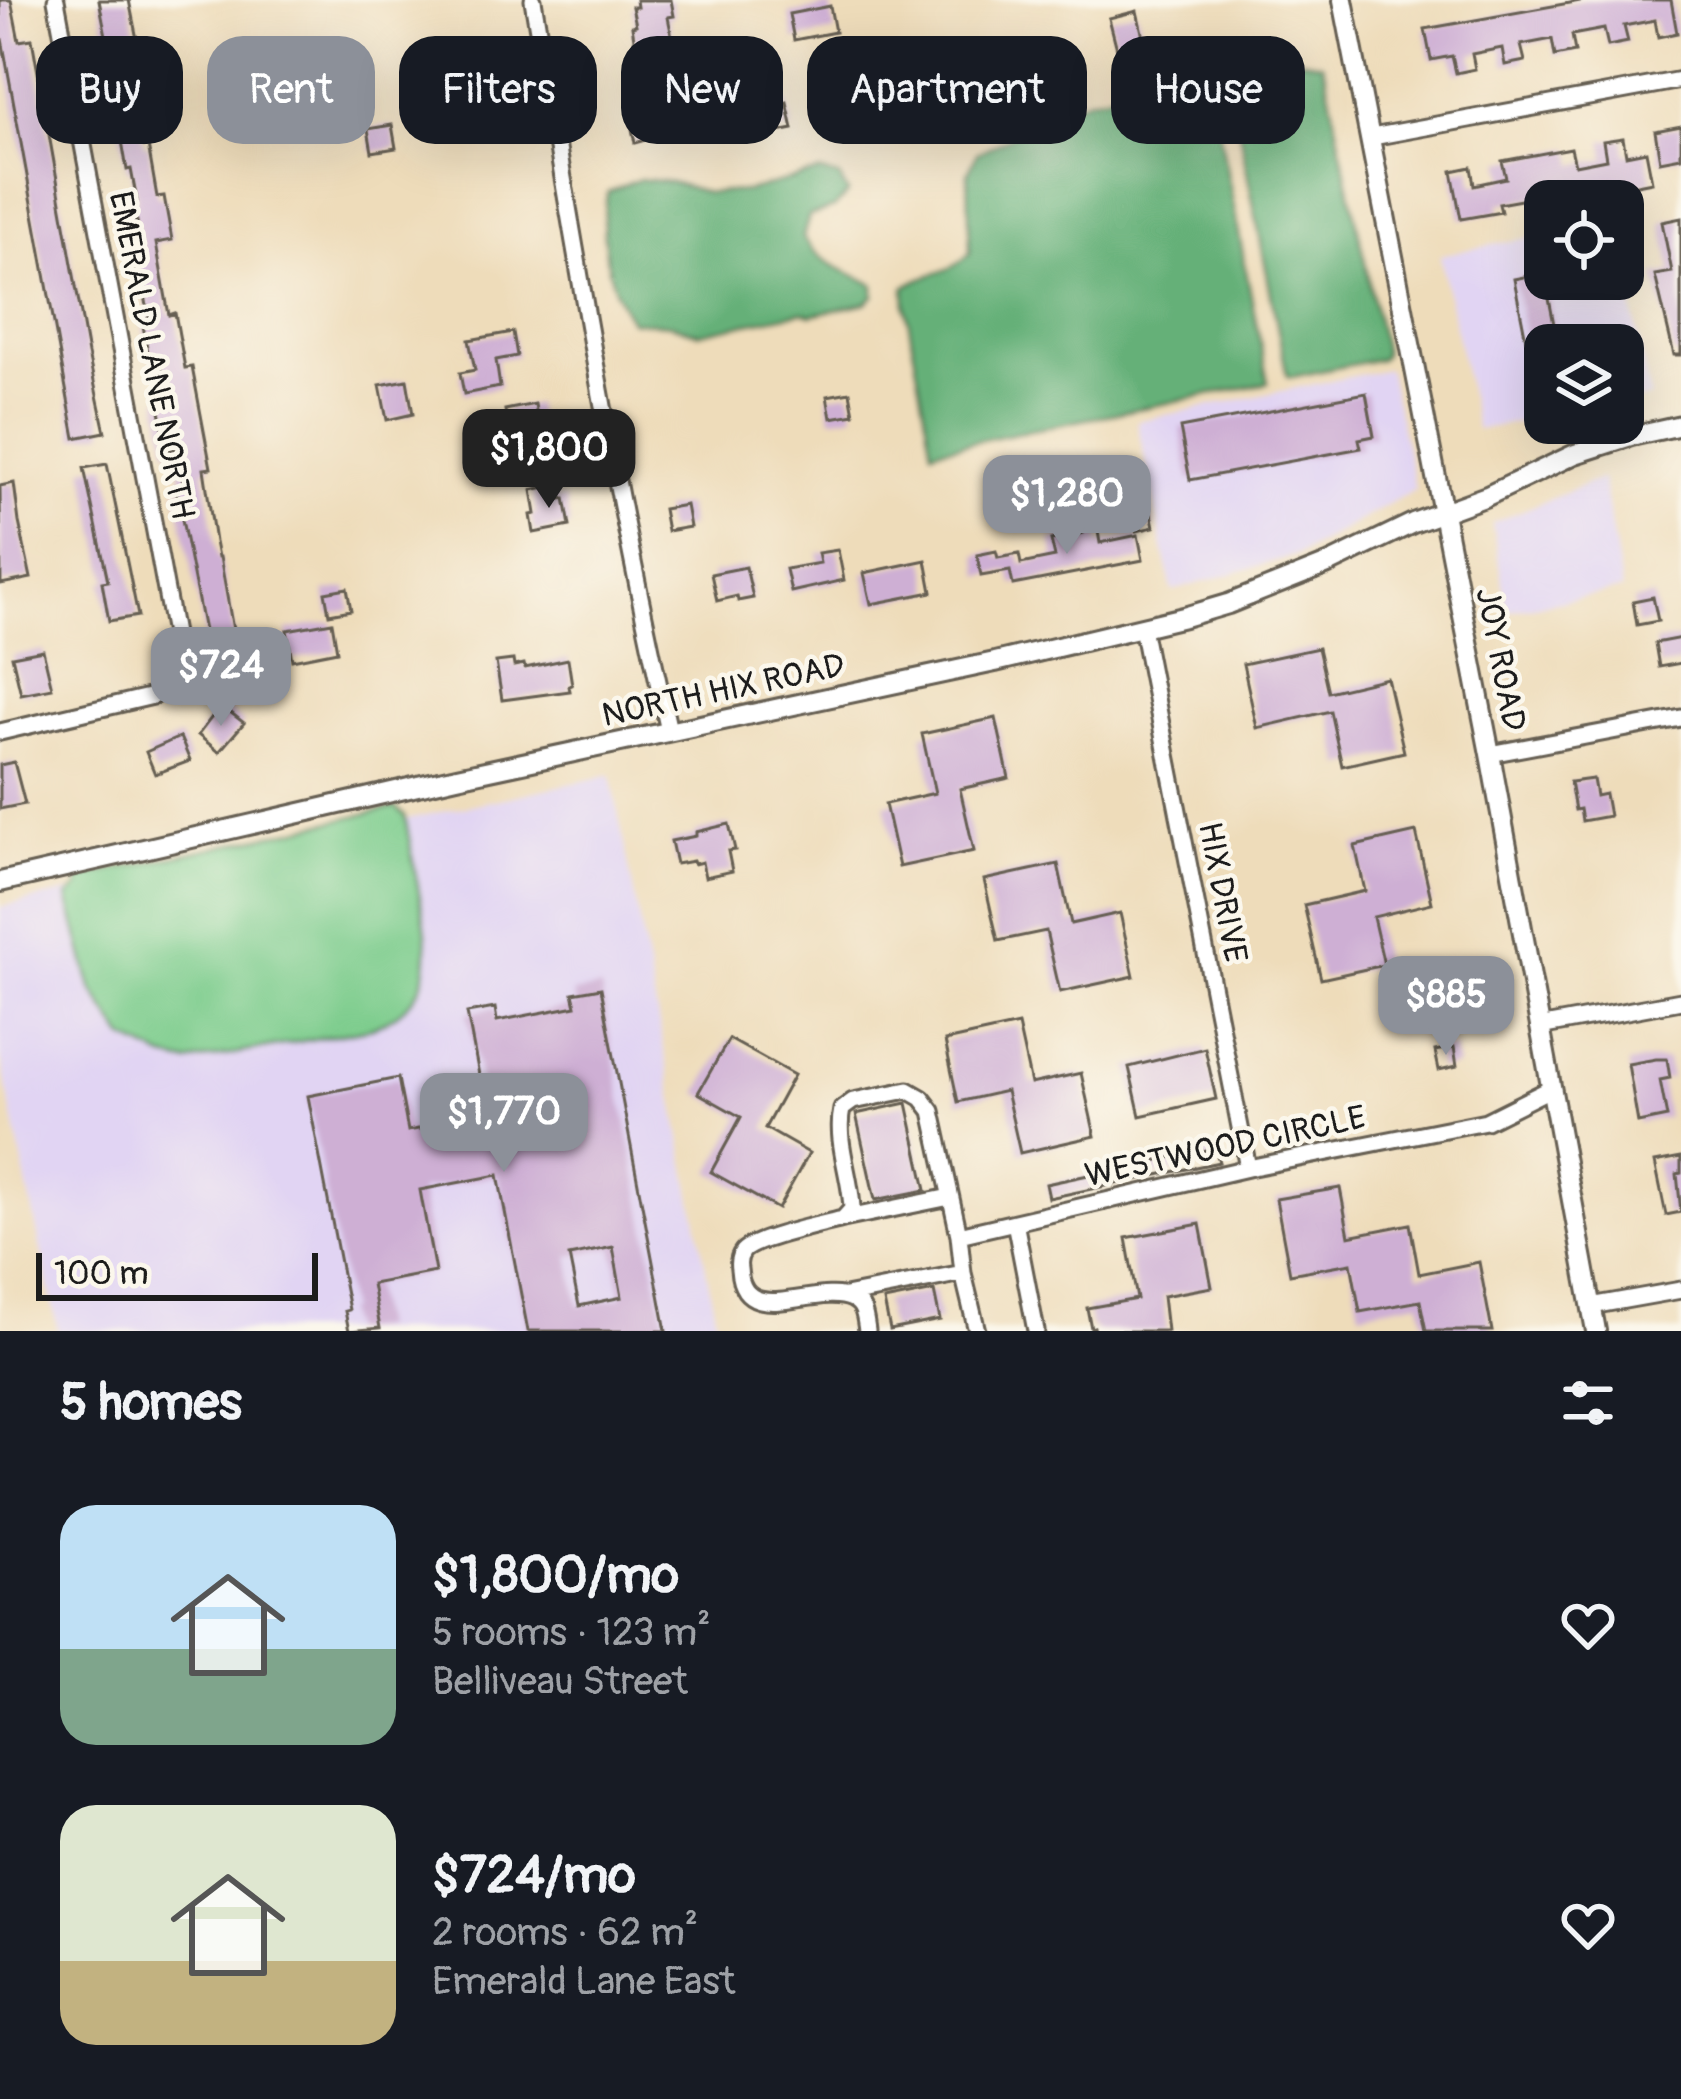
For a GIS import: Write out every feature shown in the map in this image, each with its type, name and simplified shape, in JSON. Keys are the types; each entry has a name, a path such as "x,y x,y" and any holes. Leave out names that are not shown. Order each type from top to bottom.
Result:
{"street":[{"name":"EMERALD LANE NORTH","path":"0,732 153,696 166,687 177,665 56,0"},
{"path":"533,0 589,332 669,731"},
{"name":"JOY ROAD","path":"1343,0 1444,512 1596,1331"},
{"path":"1372,137 1681,80"},
{"name":"NORTH HIX ROAD","path":"0,882 980,665 1228,604 1487,496 1575,454 1681,425"},
{"name":"HIX DRIVE","path":"1142,627 1248,1168"},
{"path":"1490,754 1681,718"},
{"path":"1539,1027 1681,1001"},
{"name":"WESTWOOD CIRCLE","path":"959,1235 1248,1168 1486,1120 1550,1089"},
{"path":"843,1219 852,1209 839,1124 842,1109 853,1101 908,1090 922,1098 932,1112 977,1331"},
{"path":"950,1196 756,1242 743,1251 738,1263 744,1297 754,1307 769,1311 963,1273"},
{"path":"1016,1222 1036,1331"},
{"path":"1591,1306 1681,1290"},
{"path":"845,1295 863,1309 867,1331"}],"shaded area":[{"path":"1524,239 1524,300 1631,300 1636,324 1524,324 1524,421 1476,430 1440,255"},
{"path":"1644,367 1650,398 1644,399"},
{"path":"1388,369 1415,489 1300,554 1172,591 1137,421"},
{"path":"1602,478 1622,590 1507,611 1492,523"},
{"path":"611,775 718,1331 58,1331 0,1055 0,907"}],"green space":[{"path":"1305,60 1322,63 1326,75 1384,354 1380,359 1287,376 1242,144 1305,144"},
{"path":"1111,94 1111,144 1222,144 1268,383 932,450 905,287 954,266 970,253 968,173 977,153 995,144 1087,144 1087,99"},
{"path":"820,172 839,177 848,193 834,208 809,216 803,237 826,260 874,284 874,296 866,303 700,333 670,324 631,321 607,259 608,192 640,179 707,193 747,191"},
{"path":"396,807 405,816 426,935 425,972 409,1004 371,1028 187,1063 124,1038 92,989 68,897 79,887 78,878"}],"building":[{"path":"0,0 11,0 19,41 32,39 36,144 51,144 105,432 75,438 0,28"},
{"path":"99,0 129,0 136,36 106,36"},
{"path":"636,0 671,0 672,36 634,36 632,7 637,7"},
{"path":"1586,0 1671,0 1677,33 1658,37 1655,20 1624,26 1628,42 1608,46 1604,29 1572,35 1575,52 1555,56 1552,39 1521,45 1525,61 1505,65 1502,48 1472,54 1475,69 1456,73 1452,56 1431,60 1425,29"},
{"path":"830,6 835,32 794,40 789,14"},
{"path":"1137,11 1143,36 1114,36 1109,18"},
{"path":"787,102 793,129 783,131 783,103"},
{"path":"392,125 396,148 372,152 375,128"},
{"path":"1681,126 1681,157 1660,161 1655,131"},
{"path":"1623,138 1626,155 1646,151 1652,182 1524,180 1524,199 1499,204 1501,212 1461,219 1452,171 1471,167 1474,185 1506,178 1502,161 1571,148 1575,165 1606,159 1603,141"},
{"path":"123,144 148,145 157,197 164,196 172,240 156,243 169,315 175,313 185,368 192,367 211,468 204,469 215,542 237,652 252,651 254,692 222,693 222,638 206,641 176,489 184,488 176,449 167,450 158,399 167,397 159,356 149,358 142,320 149,318 135,264 145,262 137,221 128,223 124,203 137,201 131,169 127,170"},
{"path":"1681,218 1681,355 1674,355 1655,275 1672,272 1662,222"},
{"path":"1524,277 1524,300 1549,300 1554,324 1524,324 1524,330 1514,279"},
{"path":"513,332 517,356 496,360 500,387 464,394 460,373 475,370 469,340"},
{"path":"407,380 413,414 387,420 380,385"},
{"path":"850,392 854,414 831,418 827,396"},
{"path":"1366,393 1374,436 1359,439 1361,448 1190,480 1180,428"},
{"path":"535,404 539,429 549,427 552,447 504,456 499,429 508,427 505,410"},
{"path":"107,464 138,616 109,621 102,582 108,581 84,468"},
{"path":"14,483 31,578 1,584 0,486"},
{"path":"554,485 557,500 565,498 570,526 534,533 532,490"},
{"path":"686,505 690,527 667,531 663,509"},
{"path":"1150,508 1154,527 1137,531 1133,512"},
{"path":"1096,520 1100,543 1138,535 1143,560 1013,585 1010,571 981,576 977,555 1019,554 1021,564 1055,557 1051,540 1083,533 1081,522"},
{"path":"838,550 844,580 791,592 786,569 820,563 818,553"},
{"path":"926,560 932,592 871,604 864,573"},
{"path":"746,567 753,598 717,601 711,574"},
{"path":"347,588 351,610 329,614 325,592"},
{"path":"1653,597 1658,621 1637,625 1633,601"},
{"path":"332,622 337,651 292,660 287,630"},
{"path":"1681,638 1681,663 1659,667 1655,643"},
{"path":"1318,648 1328,692 1387,678 1404,752 1342,766 1330,711 1257,728 1243,664"},
{"path":"43,650 52,688 21,694 12,656"},
{"path":"568,659 570,691 502,700 496,662 513,660 514,666 524,664 525,668"},
{"path":"221,705 244,723 219,752 198,735"},
{"path":"996,718 1009,778 960,789 974,851 899,867 885,804 935,793 922,734"},
{"path":"180,737 190,761 155,774 146,752"},
{"path":"14,762 25,804 0,809 0,765"},
{"path":"1593,779 1596,796 1605,794 1609,816 1582,821 1570,782"},
{"path":"729,824 735,850 728,851 732,871 705,877 702,862 676,864 671,841"},
{"path":"1416,832 1432,903 1373,917 1384,965 1321,979 1304,905 1365,891 1355,846"},
{"path":"1058,864 1071,924 1120,913 1134,976 1060,992 1046,931 998,941 984,880"},
{"path":"601,988 666,1331 528,1331 498,1175 420,1190 435,1272 372,1284 380,1328 349,1331 345,1311 349,1310 308,1096 398,1078 408,1131 487,1116 467,1013 495,1008 497,1021 576,1006 573,993","holes":["613,1247 622,1297 579,1306 569,1256"]},
{"path":"1455,999 1462,1032 1444,1036 1437,1002"},
{"path":"1018,1025 1031,1084 1081,1073 1095,1136 1020,1153 1006,1091 958,1102 945,1041"},
{"path":"729,1039 794,1075 765,1128 809,1153 778,1209 711,1172 741,1117 698,1093"},
{"path":"1454,1047 1457,1066 1439,1070 1435,1051"},
{"path":"1205,1048 1216,1099 1140,1116 1129,1067"},
{"path":"1667,1059 1670,1078 1660,1080 1667,1117 1638,1123 1628,1064"},
{"path":"907,1103 926,1190 875,1200 856,1114"},
{"path":"1215,1148 1219,1162 1049,1198 1046,1184"},
{"path":"1681,1157 1681,1173 1677,1174 1681,1212 1666,1215 1655,1162"},
{"path":"1340,1188 1349,1236 1410,1224 1419,1274 1479,1262 1492,1331 1426,1331 1420,1301 1360,1312 1351,1263 1290,1274 1276,1199"},
{"path":"1200,1224 1212,1287 1163,1296 1167,1331 1091,1328 1087,1308 1137,1299 1126,1238"},
{"path":"934,1291 940,1320 890,1330 884,1301"}]}
